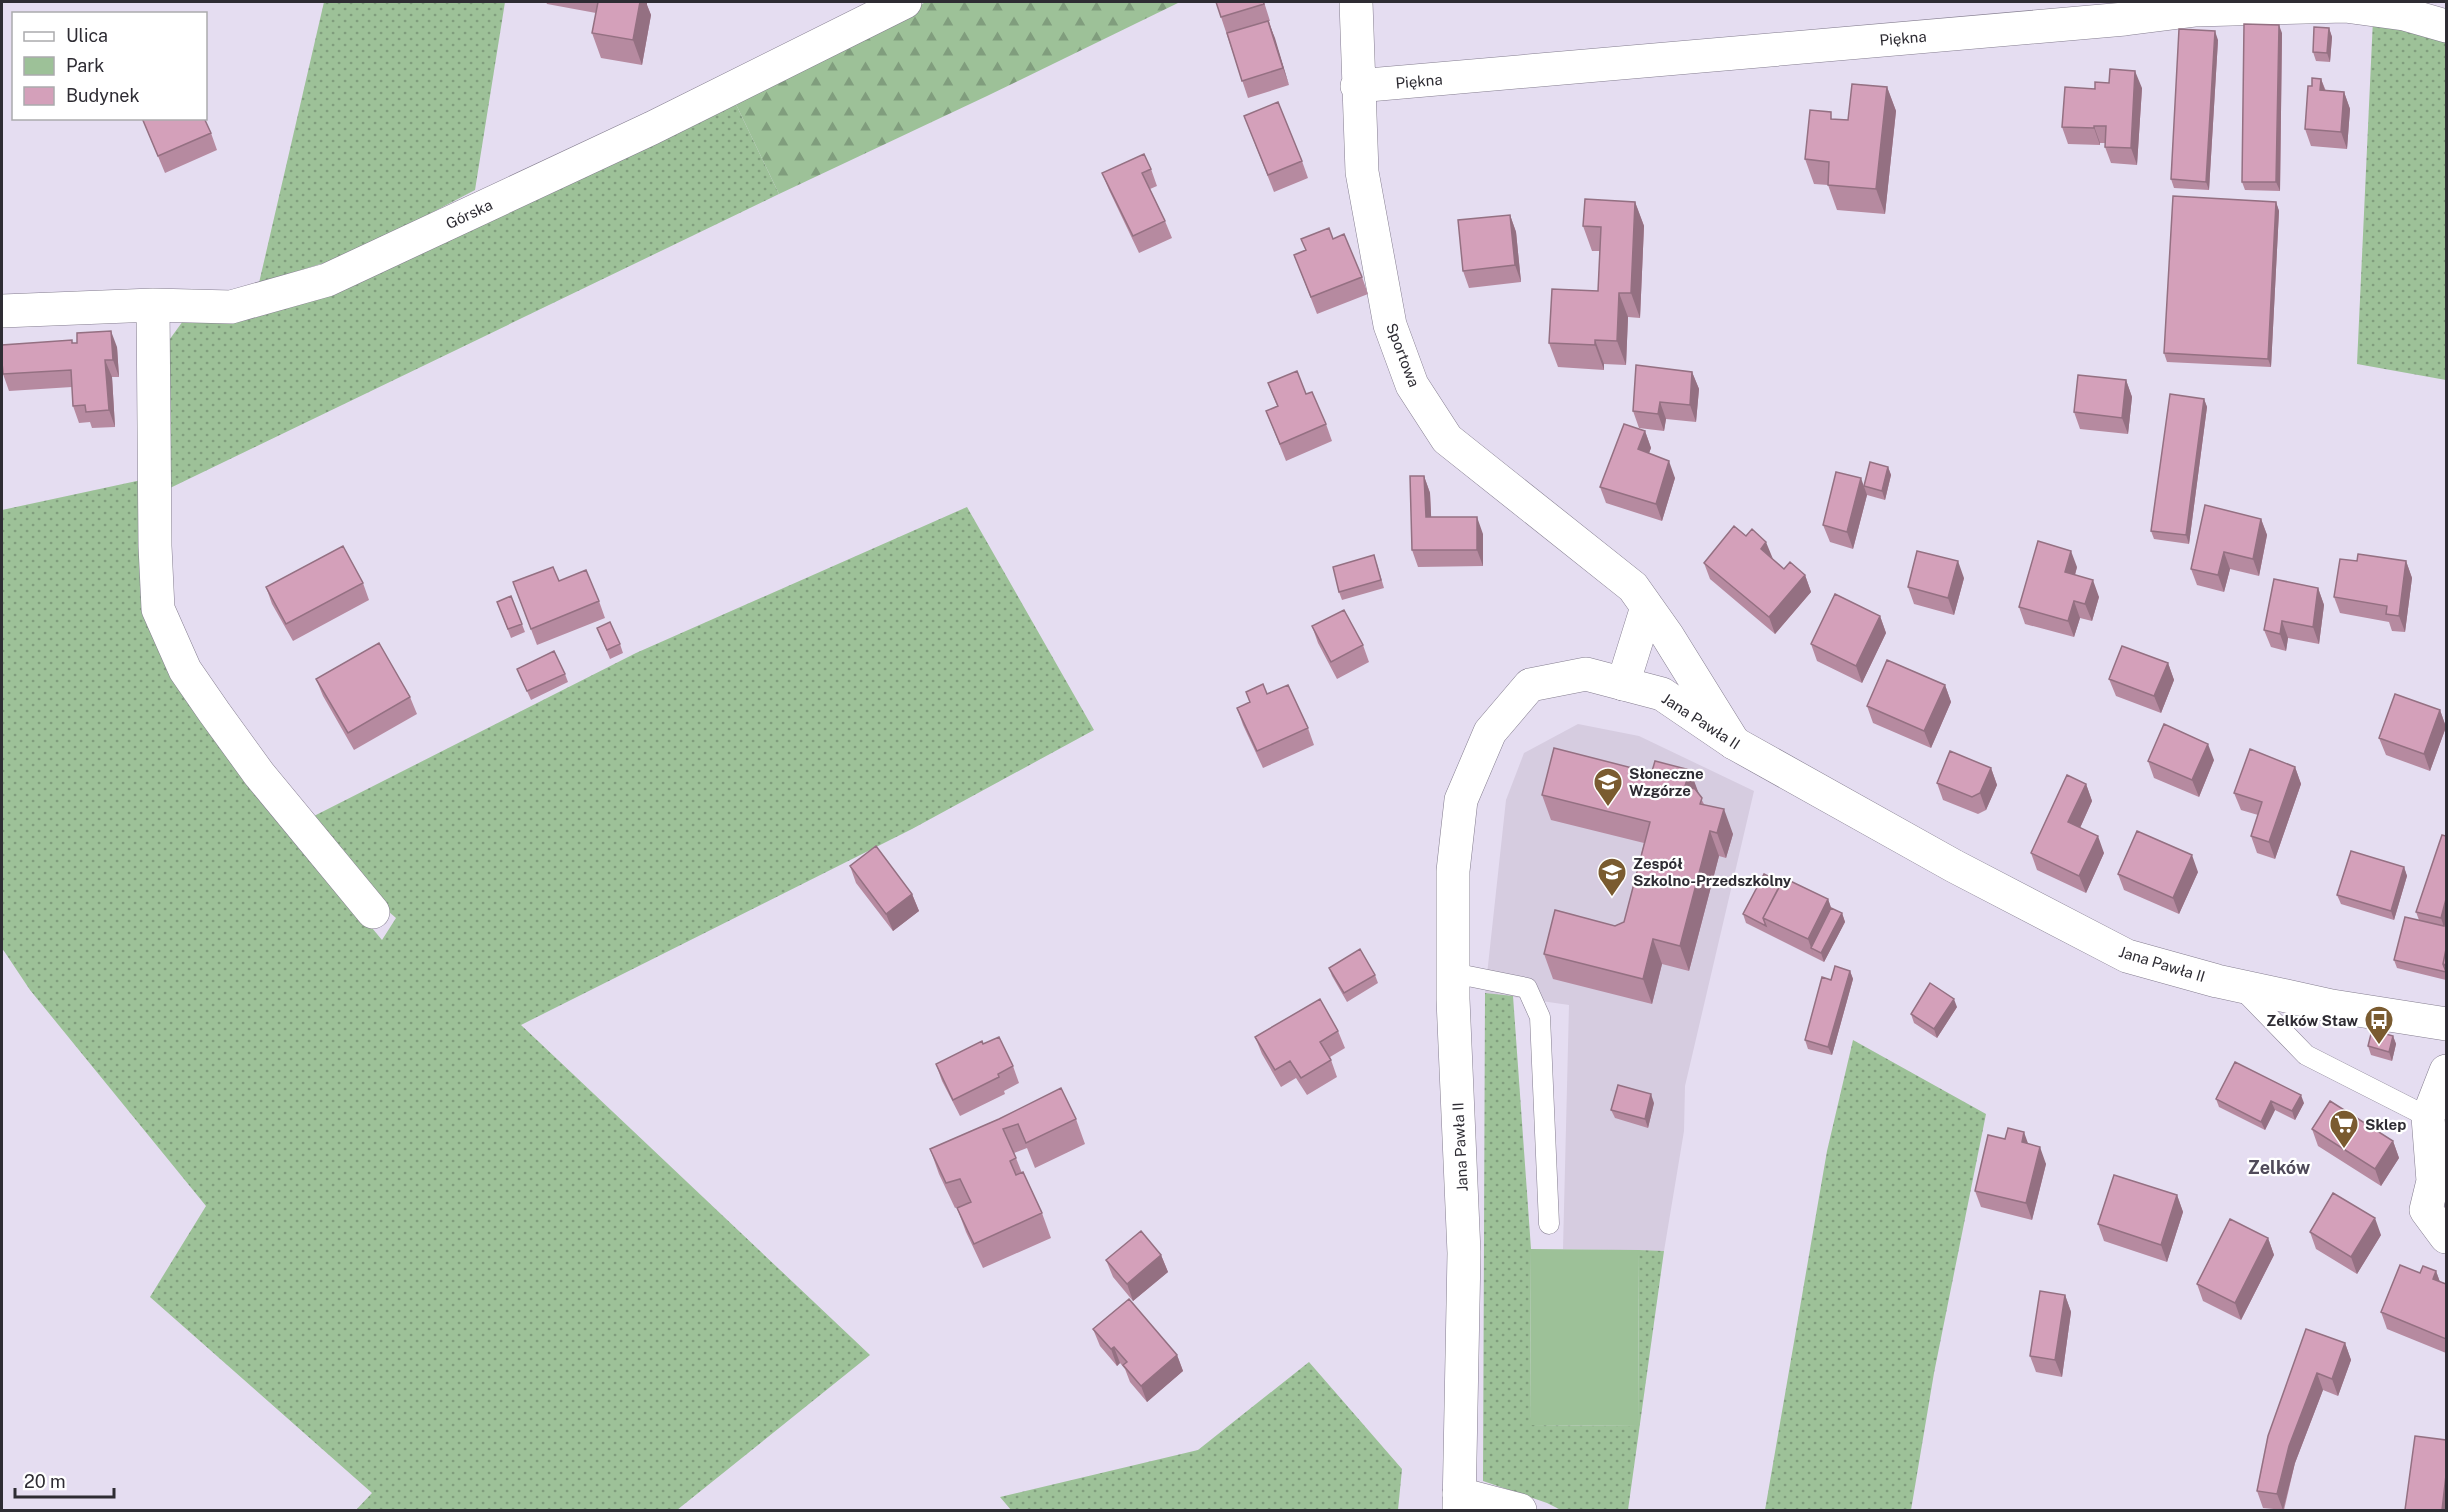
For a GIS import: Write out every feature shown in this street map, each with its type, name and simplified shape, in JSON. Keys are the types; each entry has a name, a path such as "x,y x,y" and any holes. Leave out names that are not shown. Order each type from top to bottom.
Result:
{"street":[{"name":"Górska","path":"2,311 153,305 231,307 327,280 652,128 905,2"},
{"name":"Sportowa","path":"1356,2 1362,172 1390,325 1412,385 1447,439 1633,587 1734,743"},
{"name":"Piękna","path":"1358,86 2115,20 2196,10 2345,6 2404,14 2446,26"},
{"path":"153,305 154,546 158,609 185,670 208,704 259,774 373,912"},
{"path":"1623,684 1647,608"},
{"name":"Jana Pawła II","path":"1459,1502 1464,1253 1453,973 1453,871 1461,801 1490,732 1530,685 1586,674 1662,694 1734,743 1954,866 2127,956 2238,985 2332,1006 2446,1024"},
{"path":"2446,1071 2428,1117 2433,1181 2426,1210 2446,1238"},
{"path":"1459,1502 1520,1510"}],"lane":[{"path":"1453,973 1527,988 1540,1017 1549,1224"},
{"path":"2238,985 2306,1055 2428,1117"}],"shaded area":[{"name":"Zespół Szkolno-Przedszkolny","path":"1578,724 1639,736 1754,791 1685,1086 1684,1131 1664,1251 1563,1249 1569,1005 1485,993 1506,800 1524,753"}],"green space":[{"path":"324,2 505,2 475,190 353,254 259,283"},
{"path":"926,2 1180,2 779,194 732,96"},
{"path":"2373,19 2446,37 2446,380 2357,364"},
{"path":"732,96 779,194 168,489 167,343 183,321 254,318 337,292"},
{"path":"146,479 153,631 271,806 382,940 396,918 381,905 314,816 636,653 967,507 1094,730 912,829 521,1025 870,1355 677,1510 356,1510 372,1493 150,1297 206,1206 30,990 2,948 2,510"},
{"path":"1485,993 1513,996 1531,1249 1530,1425 1638,1426 1639,1250 1664,1251 1628,1510 1561,1510 1483,1481"},
{"path":"1853,1040 1986,1114 1934,1373 1911,1510 1765,1510 1827,1151"},
{"path":"1531,1249 1639,1250 1638,1426 1530,1425"},
{"path":"1309,1362 1402,1469 1398,1510 1011,1510 1000,1497 1198,1450"}],"building":[{"path":"598,2 640,2 633,40 592,33"},
{"path":"1216,2 1263,2 1264,4 1221,17"},
{"path":"1268,21 1283,68 1242,81 1227,33"},
{"path":"2244,24 2279,25 2276,182 2242,182"},
{"path":"2314,27 2329,28 2327,53 2313,52"},
{"path":"2179,29 2215,31 2206,182 2171,179"},
{"path":"2110,69 2135,71 2131,148 2105,147 2106,126 2062,127 2065,87 2095,89 2095,82 2109,83"},
{"path":"2312,78 2321,79 2320,90 2344,92 2341,132 2305,129 2308,86 2312,86"},
{"path":"1852,84 1887,87 1876,189 1828,185 1829,162 1805,159 1810,110 1831,112 1831,119 1848,120"},
{"path":"1278,102 1302,161 1268,175 1244,116"},
{"path":"143,120 205,120 211,133 158,156"},
{"path":"1144,154 1151,169 1142,173 1165,221 1133,236 1102,173"},
{"path":"2173,196 2276,202 2268,359 2164,353"},
{"path":"1585,199 1635,202 1631,293 1619,293 1617,341 1595,340 1595,345 1549,343 1552,289 1598,291 1601,227 1583,226"},
{"path":"1510,215 1515,265 1463,271 1458,220"},
{"path":"1329,228 1333,239 1344,234 1362,277 1311,297 1294,255 1306,250 1301,239"},
{"path":"111,331 113,360 105,360 109,410 86,412 85,405 73,406 71,370 3,374 2,345 72,340 72,343 77,343 77,333"},
{"path":"1636,365 1692,372 1690,405 1660,402 1658,414 1633,411"},
{"path":"1297,371 1306,394 1312,392 1326,424 1280,444 1266,411 1278,406 1268,383"},
{"path":"2078,375 2126,380 2122,418 2074,412"},
{"path":"2170,394 2204,399 2186,535 2151,531"},
{"path":"1624,424 1645,431 1638,449 1669,461 1656,504 1600,487"},
{"path":"1870,462 1888,467 1882,491 1864,486"},
{"path":"1836,472 1861,478 1847,532 1823,525"},
{"path":"1410,476 1424,476 1426,517 1477,517 1477,550 1412,550"},
{"path":"2205,505 2261,519 2253,559 2224,552 2218,575 2191,569"},
{"path":"1734,526 1746,536 1752,529 1766,542 1761,549 1784,569 1790,562 1805,575 1769,617 1704,563"},
{"path":"2038,541 2071,551 2065,572 2093,580 2085,604 2074,601 2068,621 2019,607"},
{"path":"343,546 363,583 286,624 266,587"},
{"path":"1917,551 1958,561 1948,598 1908,587"},
{"path":"2358,554 2406,561 2399,616 2386,614 2387,606 2334,597 2340,559 2357,561"},
{"path":"1374,555 1381,580 1339,592 1333,567"},
{"path":"553,567 559,581 586,570 599,601 531,629 513,582"},
{"path":"2274,579 2318,588 2313,627 2282,621 2280,634 2264,630"},
{"path":"1835,594 1880,616 1856,666 1811,644"},
{"path":"511,596 522,624 508,629 497,602"},
{"path":"1344,610 1363,645 1331,662 1312,626"},
{"path":"610,622 620,644 607,650 597,628"},
{"path":"379,643 410,697 348,733 316,679"},
{"path":"2122,646 2168,663 2154,696 2109,679"},
{"path":"554,651 565,674 527,691 517,669"},
{"path":"1887,660 1945,685 1924,731 1867,706"},
{"path":"1263,684 1267,694 1288,685 1308,728 1257,751 1237,708 1250,702 1246,692"},
{"path":"2395,694 2440,710 2424,754 2379,738"},
{"path":"2164,724 2208,744 2192,780 2148,761"},
{"path":"1554,748 1644,771 1643,776 1650,778 1655,761 1690,770 1685,786 1695,789 1702,798 1700,804 1724,809 1717,833 1710,831 1680,946 1653,939 1643,979 1544,954 1555,910 1615,926 1624,922 1650,822 1542,795"},
{"path":"2250,749 2295,767 2269,842 2251,836 2262,802 2234,793"},
{"path":"1950,751 1991,768 1980,793 1972,797 1937,783"},
{"path":"2067,775 2086,784 2068,822 2098,836 2079,876 2031,853"},
{"path":"2137,831 2192,855 2173,898 2118,874"},
{"path":"2442,835 2446,836 2446,899 2441,918 2416,912"},
{"path":"876,846 912,894 886,914 850,866"},
{"path":"2351,851 2404,867 2391,911 2337,895"},
{"path":"1764,874 1781,883 1763,918 1766,926 1743,914"},
{"path":"1784,878 1828,899 1808,939 1763,918"},
{"path":"1831,908 1842,913 1821,953 1811,948"},
{"path":"2405,917 2444,926 2446,917 2446,949 2443,964 2446,972 2394,960"},
{"path":"1360,949 1375,975 1344,993 1329,968"},
{"path":"2446,949 2446,965 2443,964"},
{"path":"1835,966 1850,971 1828,1047 1805,1040 1822,977 1831,980"},
{"path":"1930,983 1954,999 1934,1029 1911,1014"},
{"path":"1320,999 1338,1031 1320,1042 1331,1060 1301,1078 1290,1061 1275,1070 1255,1037"},
{"path":"2372,1030 2393,1036 2389,1052 2368,1046"},
{"path":"999,1037 1013,1066 998,1074 999,1077 953,1100 936,1064 982,1041 983,1044"},
{"path":"2235,1062 2301,1095 2292,1111 2271,1101 2261,1122 2216,1099"},
{"path":"1618,1085 1651,1094 1645,1119 1611,1110"},
{"path":"1061,1088 1076,1119 1026,1143 1018,1124 1003,1129 1016,1158 1010,1161 1016,1175 1023,1172 1042,1213 974,1244 957,1208 971,1202 960,1179 946,1183 930,1149 999,1119"},
{"path":"2330,1101 2393,1141 2375,1169 2312,1129"},
{"path":"2008,1128 2024,1132 2022,1142 2040,1147 2026,1203 1975,1191 1988,1135 2005,1139"},
{"path":"2114,1175 2177,1195 2161,1245 2098,1224"},
{"path":"2333,1193 2375,1218 2351,1257 2310,1232"},
{"path":"2230,1219 2268,1238 2235,1303 2197,1284"},
{"path":"1141,1231 1161,1255 1127,1284 1106,1260"},
{"path":"2400,1265 2420,1273 2423,1266 2436,1271 2433,1279 2446,1284 2446,1339 2381,1312"},
{"path":"2040,1291 2065,1295 2055,1360 2030,1356"},
{"path":"1129,1299 1177,1355 1141,1386 1123,1365 1127,1362 1114,1347 1111,1349 1093,1329"},
{"path":"2306,1329 2345,1343 2332,1379 2317,1373 2289,1446 2277,1494 2257,1491 2268,1436"},
{"path":"2415,1436 2446,1440 2446,1475 2442,1510 2405,1510"}],"place":[{"name":"Słoneczne Wzgórze","path":"1608,808"},
{"name":"Zespół Szkolno-Przedszkolny","path":"1612,898"},
{"name":"Zelków Staw","path":"2379,1046"},
{"name":"Sklep","path":"2344,1150"}],"district":[{"name":"Zelków","path":"2279,1167"}]}
